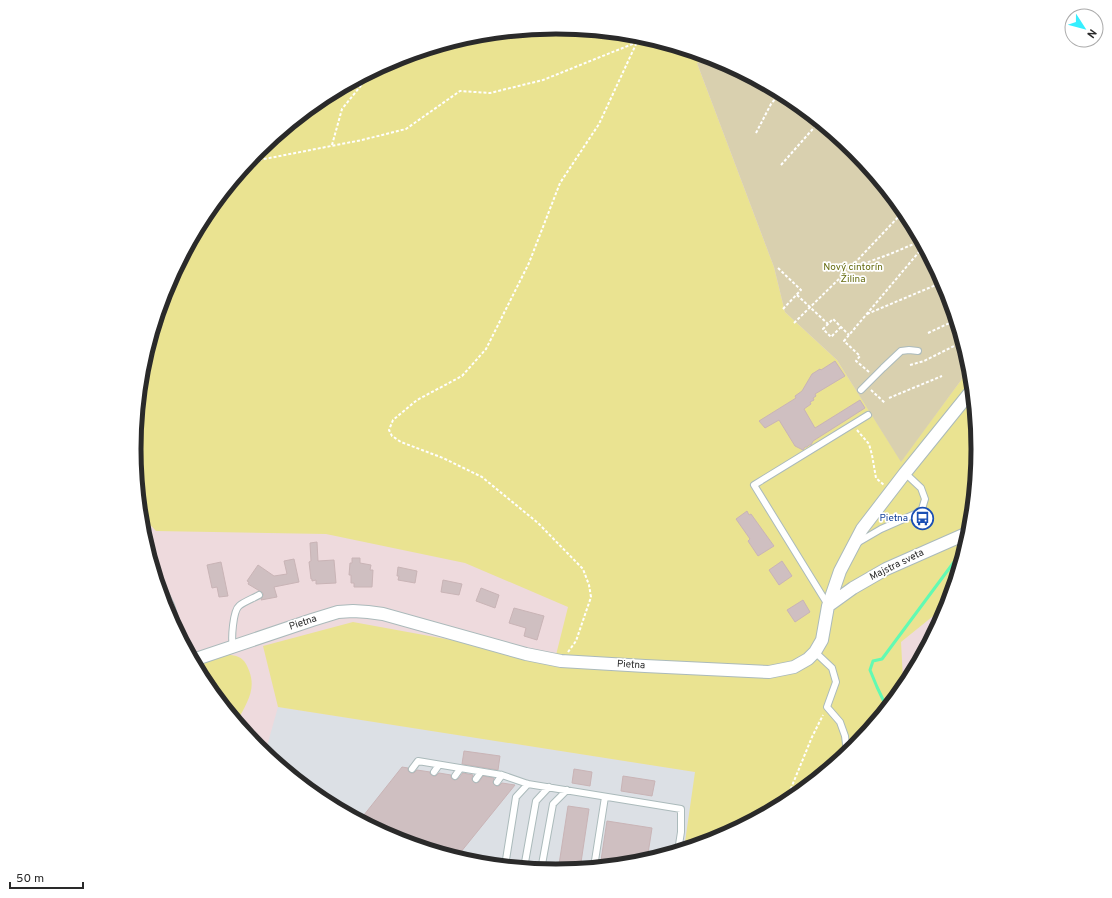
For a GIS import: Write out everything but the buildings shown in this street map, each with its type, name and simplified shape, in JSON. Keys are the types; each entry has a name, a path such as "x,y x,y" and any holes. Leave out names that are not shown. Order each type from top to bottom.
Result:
{"street":[{"name":"Pietna","path":"198,658 338,612 353,611 368,612 400,618 526,654 561,661 769,672 794,667 808,659 815,652 822,640 828,606 840,571 862,529 967,396"},
{"name":"Majstra sveta","path":"828,606 853,588 886,569 962,536"}],"lane":[{"path":"864,388 882,368 901,352 909,350 918,351"},
{"path":"828,606 754,485 868,415"},
{"path":"854,544 880,529 915,514 922,509 925,499 921,488 905,473"},
{"path":"233,646 232,640 236,611 239,606 259,595"},
{"path":"815,652 832,668 836,682 827,707 840,722 845,736 846,745"},
{"path":"412,769 418,762 440,765 502,775 528,784 681,809 681,832 679,845"},
{"path":"434,772 440,765"},
{"path":"455,776 460,769"},
{"path":"476,779 481,772"},
{"path":"497,782 502,775"},
{"path":"506,860 516,797 528,784"},
{"path":"525,863 536,801 549,787"},
{"path":"542,863 553,804 567,790"},
{"path":"595,862 605,796"}],"path":[{"path":"259,160 406,129 460,91 490,93 543,80 637,42"},
{"path":"561,661 576,641 591,597 589,585 583,569 538,523 482,477 443,458 401,442 392,436 389,430 393,420 417,400 462,376 486,349 529,263 560,183 599,124 637,42"},
{"path":"332,145 342,109 363,82"},
{"path":"756,133 771,104 776,97"},
{"path":"781,165 816,126"},
{"path":"794,323 849,269 899,216"},
{"path":"849,269 916,243"},
{"path":"874,377 856,361 860,356 844,341 920,251"},
{"path":"778,268 802,290 782,310"},
{"path":"866,314 937,285"},
{"path":"797,295 828,324"},
{"path":"841,327 831,337 823,329 833,319 841,327 849,335"},
{"path":"928,333 951,322"},
{"path":"910,365 924,361 958,344"},
{"path":"889,398 942,376"},
{"path":"864,388 885,403"},
{"path":"853,425 869,444 876,478"},
{"path":"789,792 812,737 827,707"}],"shaded area":[{"path":"529,35 583,35 637,42 663,48 704,62 697,63 774,267 785,312 837,360 901,461 964,376 970,422 971,449 970,476 963,530 949,582 937,613 901,642 903,677 868,723 830,761 809,778 787,794 740,821 685,843 695,772 278,707 263,646 353,622 555,659 568,607 465,563 326,534 156,531 148,522 142,476 142,422 149,368 163,316 173,290 184,265 211,218 244,175 282,137 325,104 372,77 397,66 449,48 475,42"},
{"path":"228,655 241,658 246,664 250,673 252,687 248,701 239,717 211,680 202,664"},
{"path":"278,707 696,772 685,843 637,856 610,860 556,864 529,863 475,856 449,850 423,842 372,821 325,794 282,761 267,746"}],"green space":[{"name":"Nový cintorín Žilina","path":"704,62 715,66 764,90 787,104 830,137 868,175 885,196 901,218 928,265 949,316 957,342 964,376 901,462 837,360 785,312 774,267 697,63"}],"waterway":[{"path":"884,703 870,670 873,661 882,659 956,560"}],"place":[{"name":"Pietna","path":"923,518"}]}
